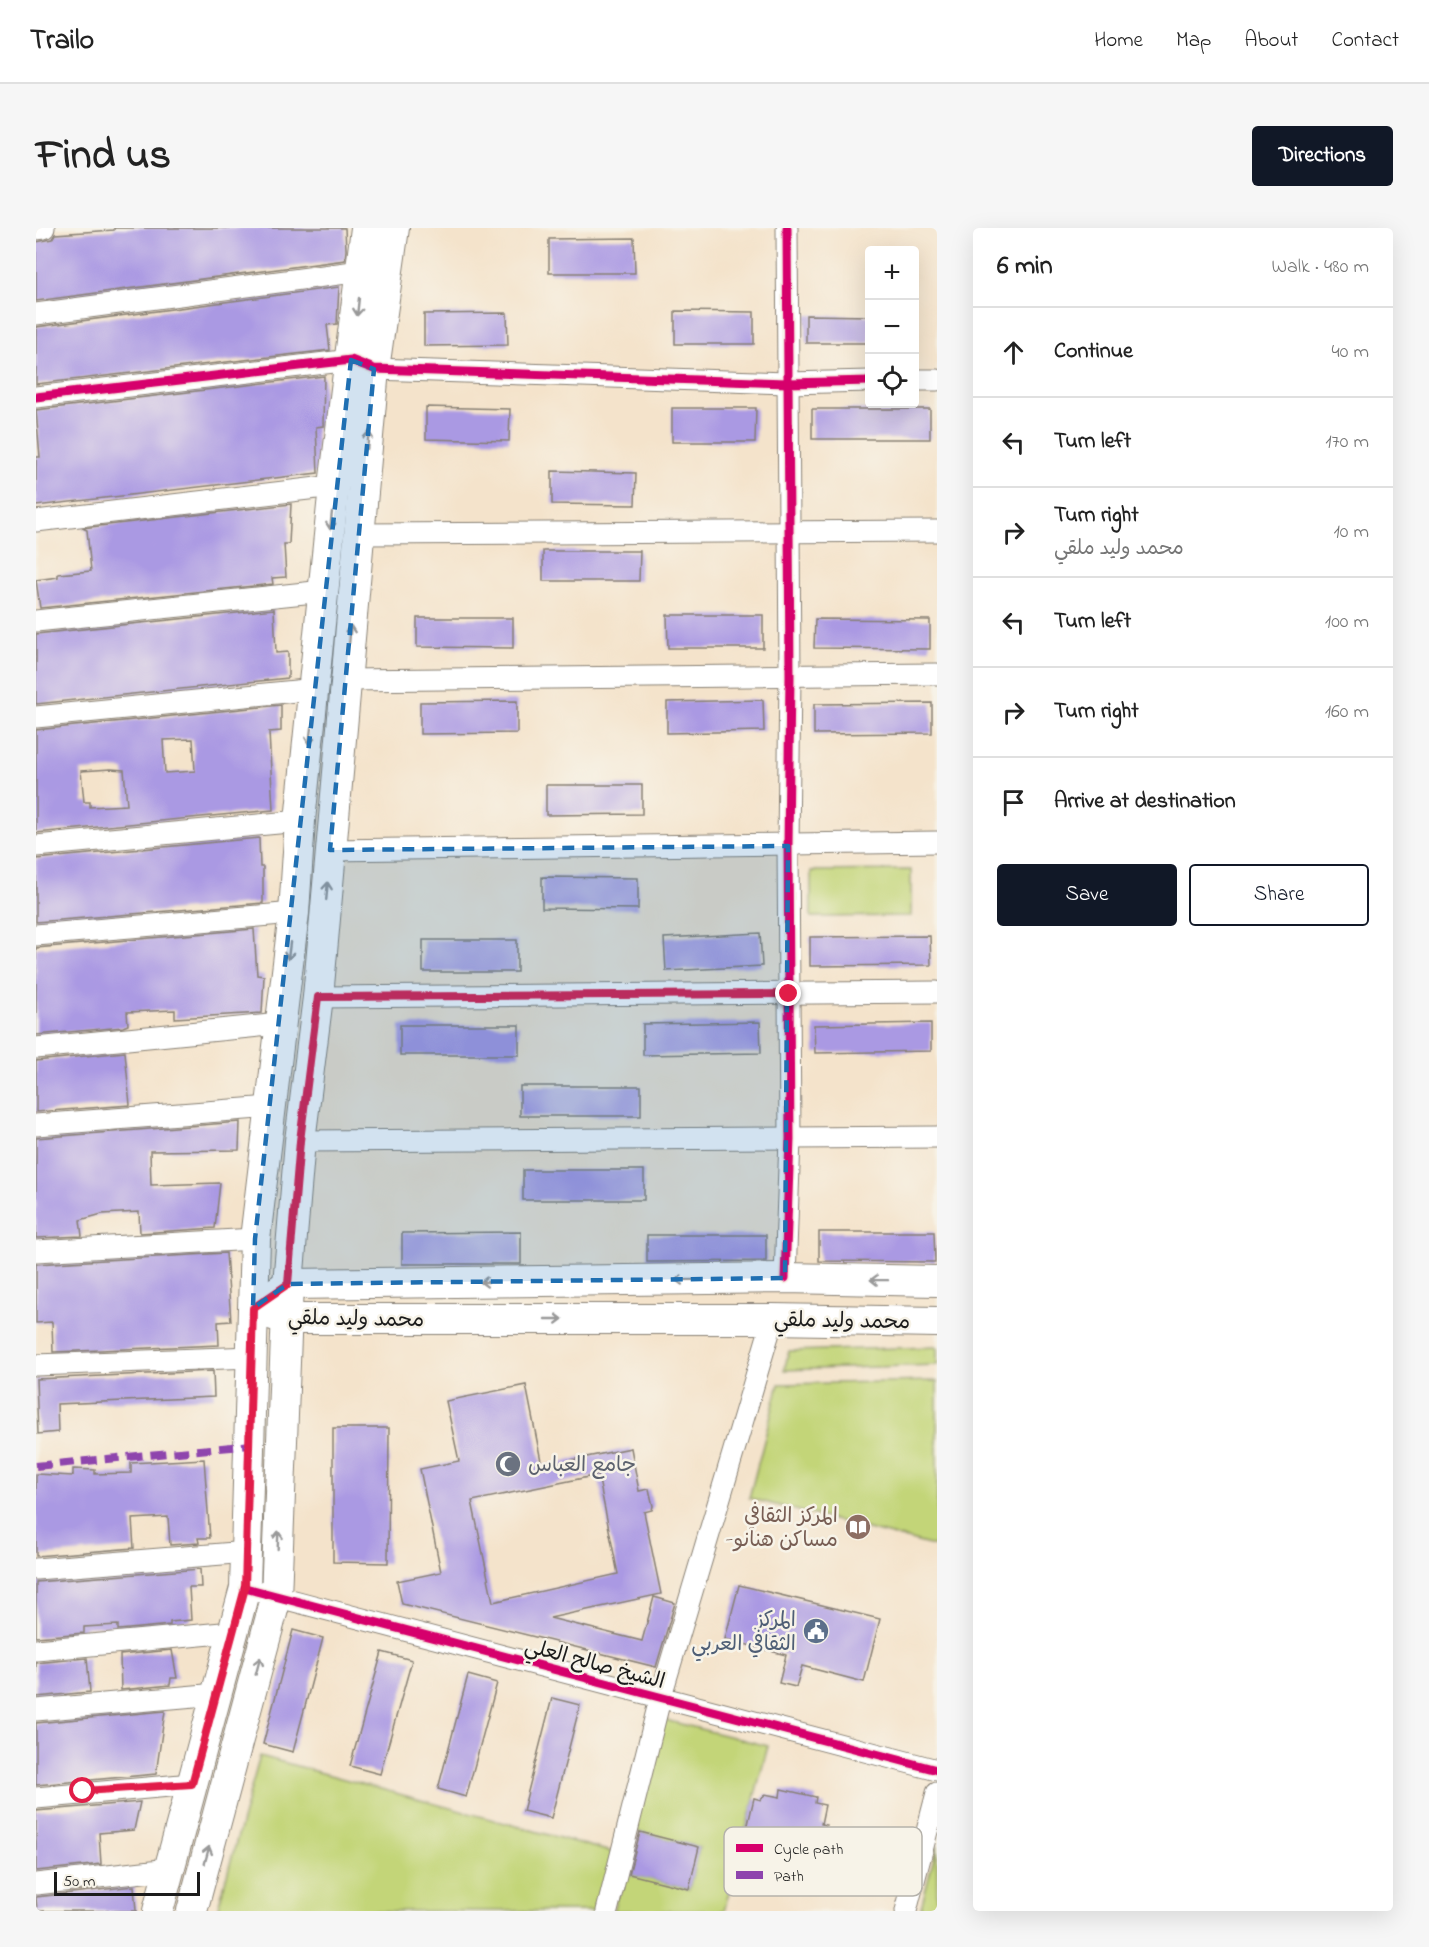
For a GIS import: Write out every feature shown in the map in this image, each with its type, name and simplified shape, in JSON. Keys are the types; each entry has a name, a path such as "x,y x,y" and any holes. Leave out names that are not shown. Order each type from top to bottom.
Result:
{"main road":[{"path":"192,1911 276,1598 288,1284 300,1141 318,997 360,534 361,271 366,228"},
{"path":"158,1911 245,1588 255,1239 294,913 300,821 316,689 334,486 394,228"},
{"name":"محمد وليد ملقي","path":"253,1308 288,1284 785,1278 937,1281"},
{"name":"محمد وليد ملقي","path":"253,1308 286,1319 773,1319 937,1322"}],"street":[{"path":"36,229 44,228"},
{"path":"785,1278 790,1139 787,228"},
{"path":"36,314 361,271"},
{"path":"36,397 362,364 788,383 865,381"},
{"path":"919,380 937,380"},
{"path":"36,520 334,486"},
{"path":"360,534 937,531"},
{"path":"36,621 324,591"},
{"path":"346,680 937,674"},
{"path":"36,717 316,689"},
{"path":"36,846 300,821"},
{"path":"330,850 788,846 937,842"},
{"path":"36,935 294,913"},
{"path":"318,997 937,992"},
{"path":"36,1048 280,1024"},
{"path":"36,1125 271,1107"},
{"path":"300,1141 937,1137"},
{"path":"36,1251 255,1239"},
{"path":"607,1911 660,1699 773,1319"},
{"path":"36,1365 253,1357"},
{"path":"36,1569 246,1552"},
{"name":"الشيخ صالح العلي","path":"245,1588 937,1770"},
{"path":"36,1650 233,1632"},
{"path":"36,1710 216,1694"},
{"path":"36,1798 192,1784"},
{"path":"922,1850 937,1793"},
{"path":"36,1884 170,1869"},
{"path":"906,1911 910,1896"}],"highlighted area":[{"path":"351,360 374,369 330,850 788,846 785,1278 288,1284 253,1308 255,1239"}],"green space":[{"path":"911,870 911,916 811,917 811,871"},
{"path":"937,1347 937,1365 784,1370 789,1351"},
{"path":"937,1381 937,1547 749,1498 779,1384"},
{"path":"661,1719 768,1746 746,1827 724,1827 724,1896 728,1896 724,1911 613,1911 623,1872 689,1889 699,1847 632,1830"},
{"path":"260,1756 615,1853 599,1911 217,1911"},
{"path":"937,1846 937,1911 920,1911"}],"building":[{"path":"114,228 345,228 345,260 36,301 36,242 52,239 55,234 114,230"},
{"path":"634,238 635,273 549,273 549,239"},
{"path":"339,287 337,324 327,325 330,350 36,384 36,327"},
{"path":"675,311 754,312 754,344 675,344"},
{"path":"507,313 508,345 424,346 424,314"},
{"path":"806,315 865,316 865,343 806,343"},
{"path":"324,376 323,426 316,427 318,473 36,506 36,457 40,457 36,410"},
{"path":"426,407 510,409 509,441 426,439"},
{"path":"672,408 756,408 755,442 672,442"},
{"path":"812,409 930,409 930,439 812,439"},
{"path":"552,471 636,473 635,505 552,504"},
{"path":"291,504 289,544 284,544 286,577 272,578 273,584 40,608 36,580 58,577 58,574 91,571 87,530 82,528"},
{"path":"543,551 640,551 639,581 543,581"},
{"path":"274,609 276,653 288,652 288,678 36,704 36,634"},
{"path":"667,615 763,615 763,648 668,648"},
{"path":"417,618 513,618 513,648 417,647"},
{"path":"815,619 930,620 930,649 814,648"},
{"path":"763,700 764,731 667,733 667,702"},
{"path":"517,701 517,733 420,734 420,702"},
{"path":"932,703 932,733 814,734 814,704"},
{"path":"281,705 281,731 269,732 273,810 36,833 36,730","holes":["193,739 195,771 165,773 163,740","124,770 127,805 90,807 90,802 84,802 81,771"]},
{"path":"546,785 642,785 642,814 546,815"},
{"path":"259,838 260,867 263,867 263,903 36,922 36,859"},
{"path":"542,877 638,878 638,909 542,908"},
{"path":"254,929 257,975 264,976 262,1013 175,1018 175,1010 127,1012 128,1025 123,1027 36,1035 36,948"},
{"path":"760,933 762,966 666,971 664,938"},
{"path":"930,936 931,965 810,966 810,937"},
{"path":"423,940 517,940 517,972 423,972"},
{"path":"760,1022 761,1053 643,1055 643,1024"},
{"path":"931,1023 931,1051 815,1053 814,1025"},
{"path":"400,1025 519,1025 519,1055 400,1055"},
{"path":"125,1052 130,1105 36,1112 36,1061"},
{"path":"520,1086 641,1086 641,1116 520,1116"},
{"path":"240,1122 239,1150 150,1151 151,1185 220,1183 215,1228 140,1233 139,1212 102,1214 80,1220 82,1236 36,1238 36,1138"},
{"path":"523,1170 644,1170 644,1200 523,1200"},
{"path":"521,1232 521,1264 402,1264 402,1233"},
{"path":"819,1232 934,1232 935,1262 819,1261"},
{"path":"647,1235 766,1235 766,1261 647,1262"},
{"path":"226,1253 231,1321 218,1322 219,1345 53,1352 52,1322 36,1323 36,1264"},
{"path":"213,1371 214,1397 57,1404 58,1432 38,1434 36,1379"},
{"name":"جامع العباس","path":"526,1385 542,1466 631,1448 639,1491 649,1489 653,1506 652,1510 644,1512 661,1594 550,1618 642,1641 654,1597 675,1603 656,1667 402,1604 397,1581 441,1572 420,1469 459,1461 446,1401","holes":["598,1475 618,1574 493,1602 472,1501"]},
{"path":"333,1428 389,1428 388,1563 333,1562"},
{"path":"204,1459 210,1538 198,1538 199,1543 170,1545 168,1517 132,1519 134,1548 36,1556 36,1474 73,1476 73,1469 95,1470 95,1474 131,1473 131,1463"},
{"path":"200,1569 201,1587 189,1587 191,1620 170,1622 170,1625 118,1630 118,1625 84,1627 84,1633 36,1637 36,1582"},
{"path":"739,1585 880,1619 864,1682 802,1666 796,1687 779,1683 786,1655 725,1639"},
{"path":"293,1630 323,1638 293,1752 263,1744"},
{"path":"172,1650 177,1678 171,1678 170,1685 121,1690 120,1655"},
{"path":"382,1652 412,1660 380,1774 350,1766"},
{"path":"87,1658 90,1692 36,1697 36,1663"},
{"path":"468,1675 497,1683 466,1797 438,1789"},
{"path":"552,1698 580,1705 551,1818 523,1811"},
{"path":"165,1711 156,1774 36,1785 36,1723"},
{"path":"781,1789 816,1797 815,1803 825,1805 821,1824 826,1825 826,1827 747,1827 754,1798 761,1800 765,1794 780,1797"},
{"path":"140,1802 134,1830 99,1833 101,1864 36,1871 36,1811"},
{"path":"640,1832 699,1847 689,1889 629,1874"},
{"path":"134,1886 136,1911 37,1911 36,1897"}],"marked path":[{"path":"36,1466 251,1445"}],"cycle path":[{"path":"785,1278 790,1139 787,228"},
{"path":"36,397 351,360 374,369 788,383 865,381"},
{"path":"245,1588 937,1770"}],"place":[{"name":"جامع العباس","path":"508,1464"},
{"name":"المركز الثقافي -مساكن هنانو","path":"858,1527"},
{"name":"المركز الثقافي العربي","path":"816,1631"}],"route":[{"path":"83,1791 192,1784 245,1588 251,1445 253,1308 288,1284 300,1141 318,997 789,994"}]}
